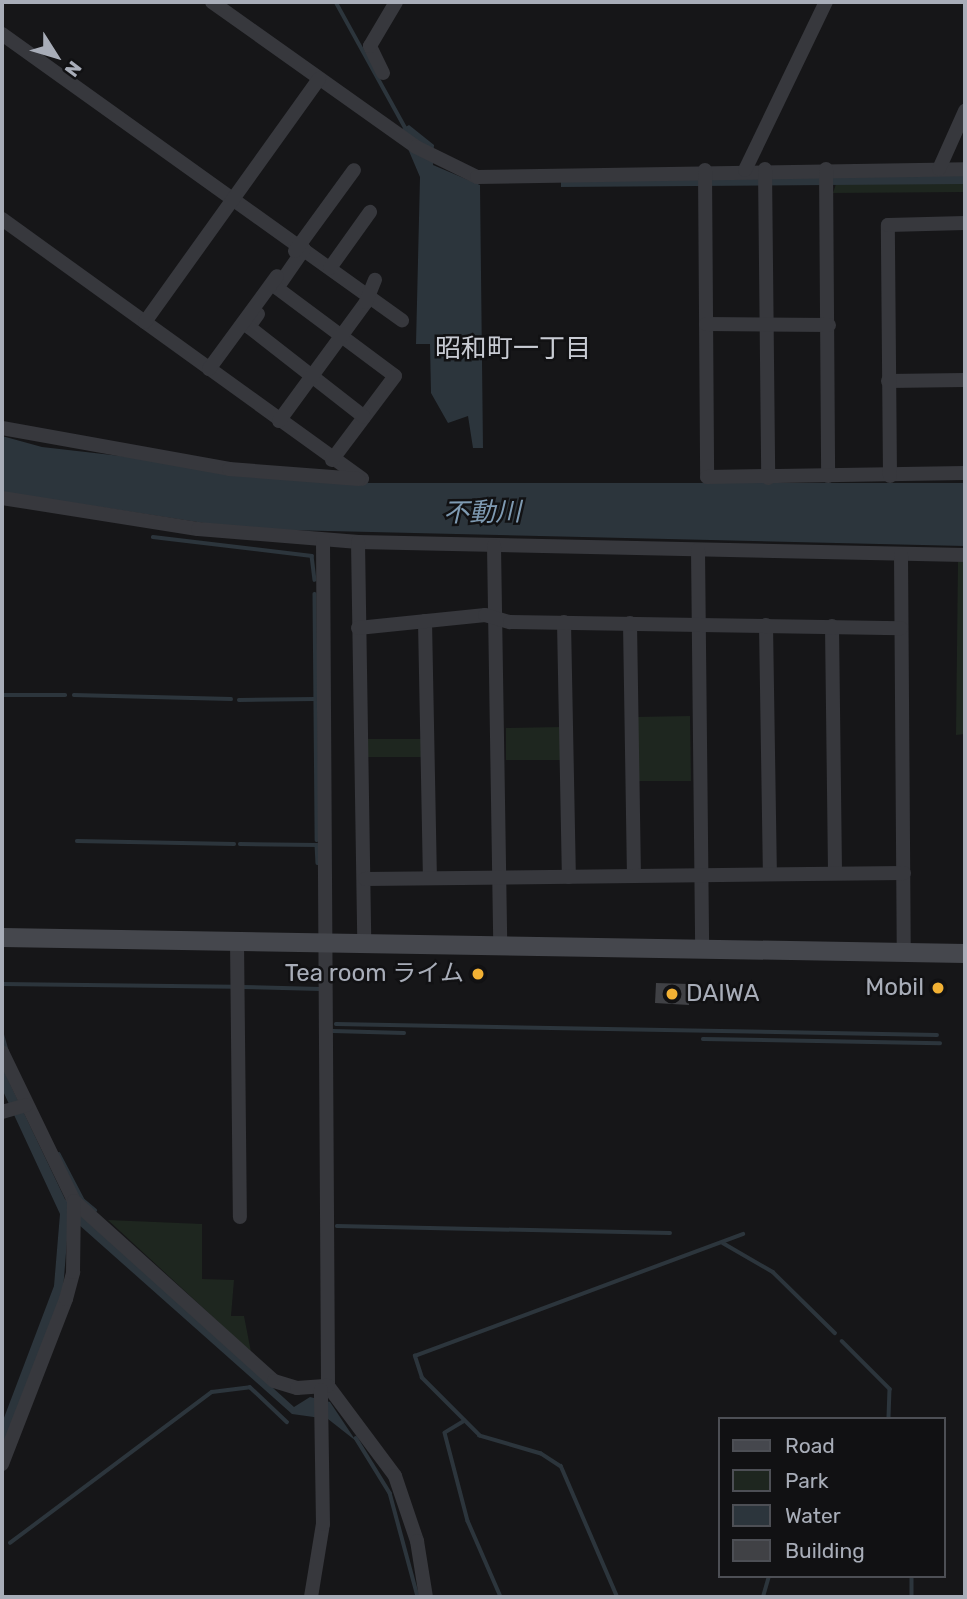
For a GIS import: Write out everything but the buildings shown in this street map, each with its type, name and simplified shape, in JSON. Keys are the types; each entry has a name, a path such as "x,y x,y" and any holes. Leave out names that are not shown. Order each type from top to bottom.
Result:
{"street":[{"path":"212,2 405,140 435,159 493,180 550,173 705,177 745,170 765,177 965,169"},
{"path":"383,73 370,46 396,2"},
{"path":"745,170 826,2"},
{"path":"2,34 402,320"},
{"path":"145,322 319,79"},
{"path":"939,169 965,111"},
{"path":"354,170 249,327 364,417"},
{"path":"826,176 828,476"},
{"path":"705,177 707,477 890,476 965,469"},
{"path":"765,177 768,478"},
{"path":"330,268 370,212"},
{"path":"2,219 332,460 362,479 229,469 2,428"},
{"path":"890,476 888,225 965,223"},
{"path":"209,369 302,247"},
{"path":"279,421 341,336 375,280"},
{"path":"277,288 394,376 332,460"},
{"path":"706,324 829,325"},
{"path":"888,381 965,380"},
{"path":"2,498 198,529 323,540 965,555"},
{"path":"312,1597 323,1524 326,943 323,540"},
{"path":"358,542 364,943"},
{"path":"494,546 500,945"},
{"path":"698,550 702,948"},
{"path":"901,555 904,951"},
{"path":"358,628 425,621 496,619 901,628"},
{"path":"425,621 430,878"},
{"path":"564,622 569,877"},
{"path":"630,623 634,876"},
{"path":"766,625 770,874"},
{"path":"832,626 835,873"},
{"path":"365,879 904,873"},
{"path":"2,937 965,953"},
{"path":"237,941 240,1217"},
{"path":"2,1052 24,1105 74,1204 274,1381 324,1390 396,1476 417,1541 426,1597"},
{"path":"5,1112 24,1105"},
{"path":"2,1464 66,1299 75,1224 74,1204"}],"green space":[{"path":"836,184 965,184 965,192 833,193"},
{"path":"958,562 965,562 965,734 956,735"},
{"path":"690,716 691,781 636,781 636,717"},
{"path":"561,727 560,760 506,760 506,728"},
{"path":"365,739 421,739 421,757 365,757"},
{"path":"108,1220 202,1224 202,1279 234,1280 231,1316 244,1316 251,1352"}],"water":[{"path":"409,125 434,145 433,165 480,185 483,448 473,448 468,416 448,423 431,393 430,344 416,344 420,177 400,130"},
{"path":"965,174 965,184 561,187 561,179"},
{"name":"不動川","path":"2,436 42,447 356,483 965,483 965,546 243,529 2,492"},
{"path":"2,1067 65,1199 294,1407 310,1397 330,1402 356,1441 328,1419 292,1414 69,1216 63,1290 2,1447 2,1423 54,1286 60,1214 2,1089"}],"waterway":[{"path":"336,2 406,129"},
{"path":"153,537 312,556 315,580"},
{"path":"315,594 317,840"},
{"path":"2,695 65,695"},
{"path":"74,695 231,699"},
{"path":"239,700 315,699"},
{"path":"77,841 234,844"},
{"path":"240,844 317,845 318,863"},
{"path":"2,984 234,987"},
{"path":"242,987 321,989"},
{"path":"336,1024 937,1035"},
{"path":"333,1031 404,1033"},
{"path":"2,1033 7,1050"},
{"path":"703,1039 940,1043"},
{"path":"59,1154 83,1200 95,1210"},
{"path":"337,1226 670,1233"},
{"path":"617,1597 561,1467 541,1454 480,1436 422,1378 415,1356 743,1234"},
{"path":"723,1243 773,1272 835,1333"},
{"path":"842,1341 890,1389 889,1417"},
{"path":"10,1543 212,1392 250,1387 287,1422"},
{"path":"465,1421 445,1433 468,1521 501,1597"},
{"path":"356,1438 390,1493 418,1597"},
{"path":"763,1597 768,1578"},
{"path":"912,1578 912,1597"}],"place":[{"name":"Tea room ライム","path":"478,974"},
{"name":"Mobil","path":"938,988"},
{"name":"DAIWA","path":"672,994"}],"district":[{"name":"昭和町一丁目","path":"513,349"}]}
